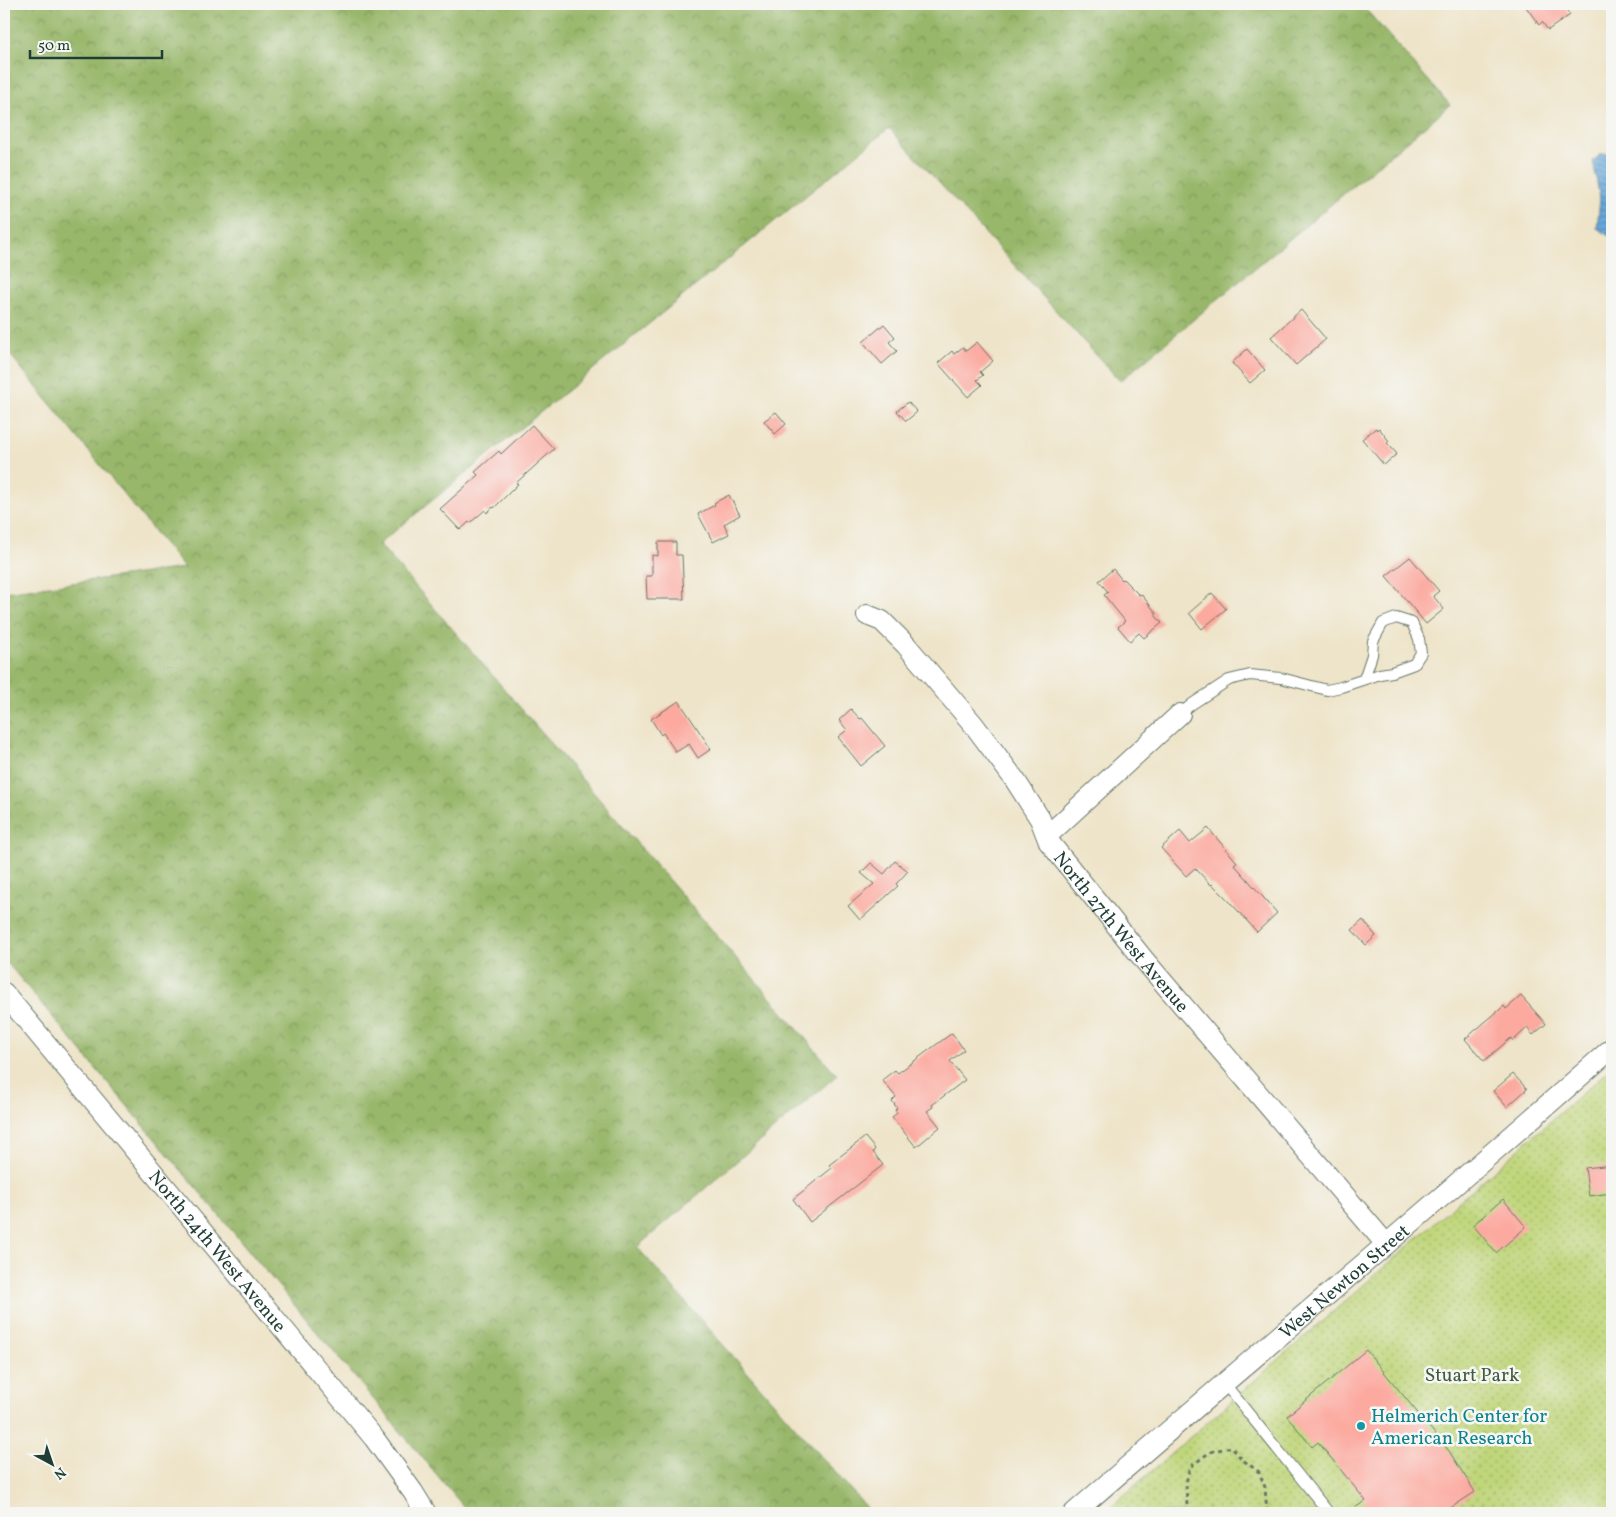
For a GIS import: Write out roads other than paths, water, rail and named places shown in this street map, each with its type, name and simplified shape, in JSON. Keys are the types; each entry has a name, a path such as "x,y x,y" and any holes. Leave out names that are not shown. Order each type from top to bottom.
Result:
{"street":[{"name":"North 27th West Avenue","path":"866,615 882,621 900,639 974,725 1015,780 1040,819 1049,842 1145,961 1386,1244"},
{"path":"1047,836 1180,714"},
{"name":"North 24th West Avenue","path":"4,993 374,1438 426,1513"},
{"name":"West Newton Street","path":"1074,1513 1224,1382 1485,1160 1612,1048"}],"lane":[{"path":"1180,714 1228,680 1250,675 1280,678 1328,690 1341,688 1414,664 1420,654 1419,639 1412,623 1396,618 1383,623 1373,642 1372,655 1364,679"},
{"path":"1224,1382 1329,1513"}],"water":[{"path":"1601,154 1612,154 1612,238 1597,228 1600,199 1593,161"}],"place":[{"name":"Helmerich Center for American Research","path":"1361,1426"}],"park label":[{"name":"Stuart Park","path":"1472,1374"}]}
